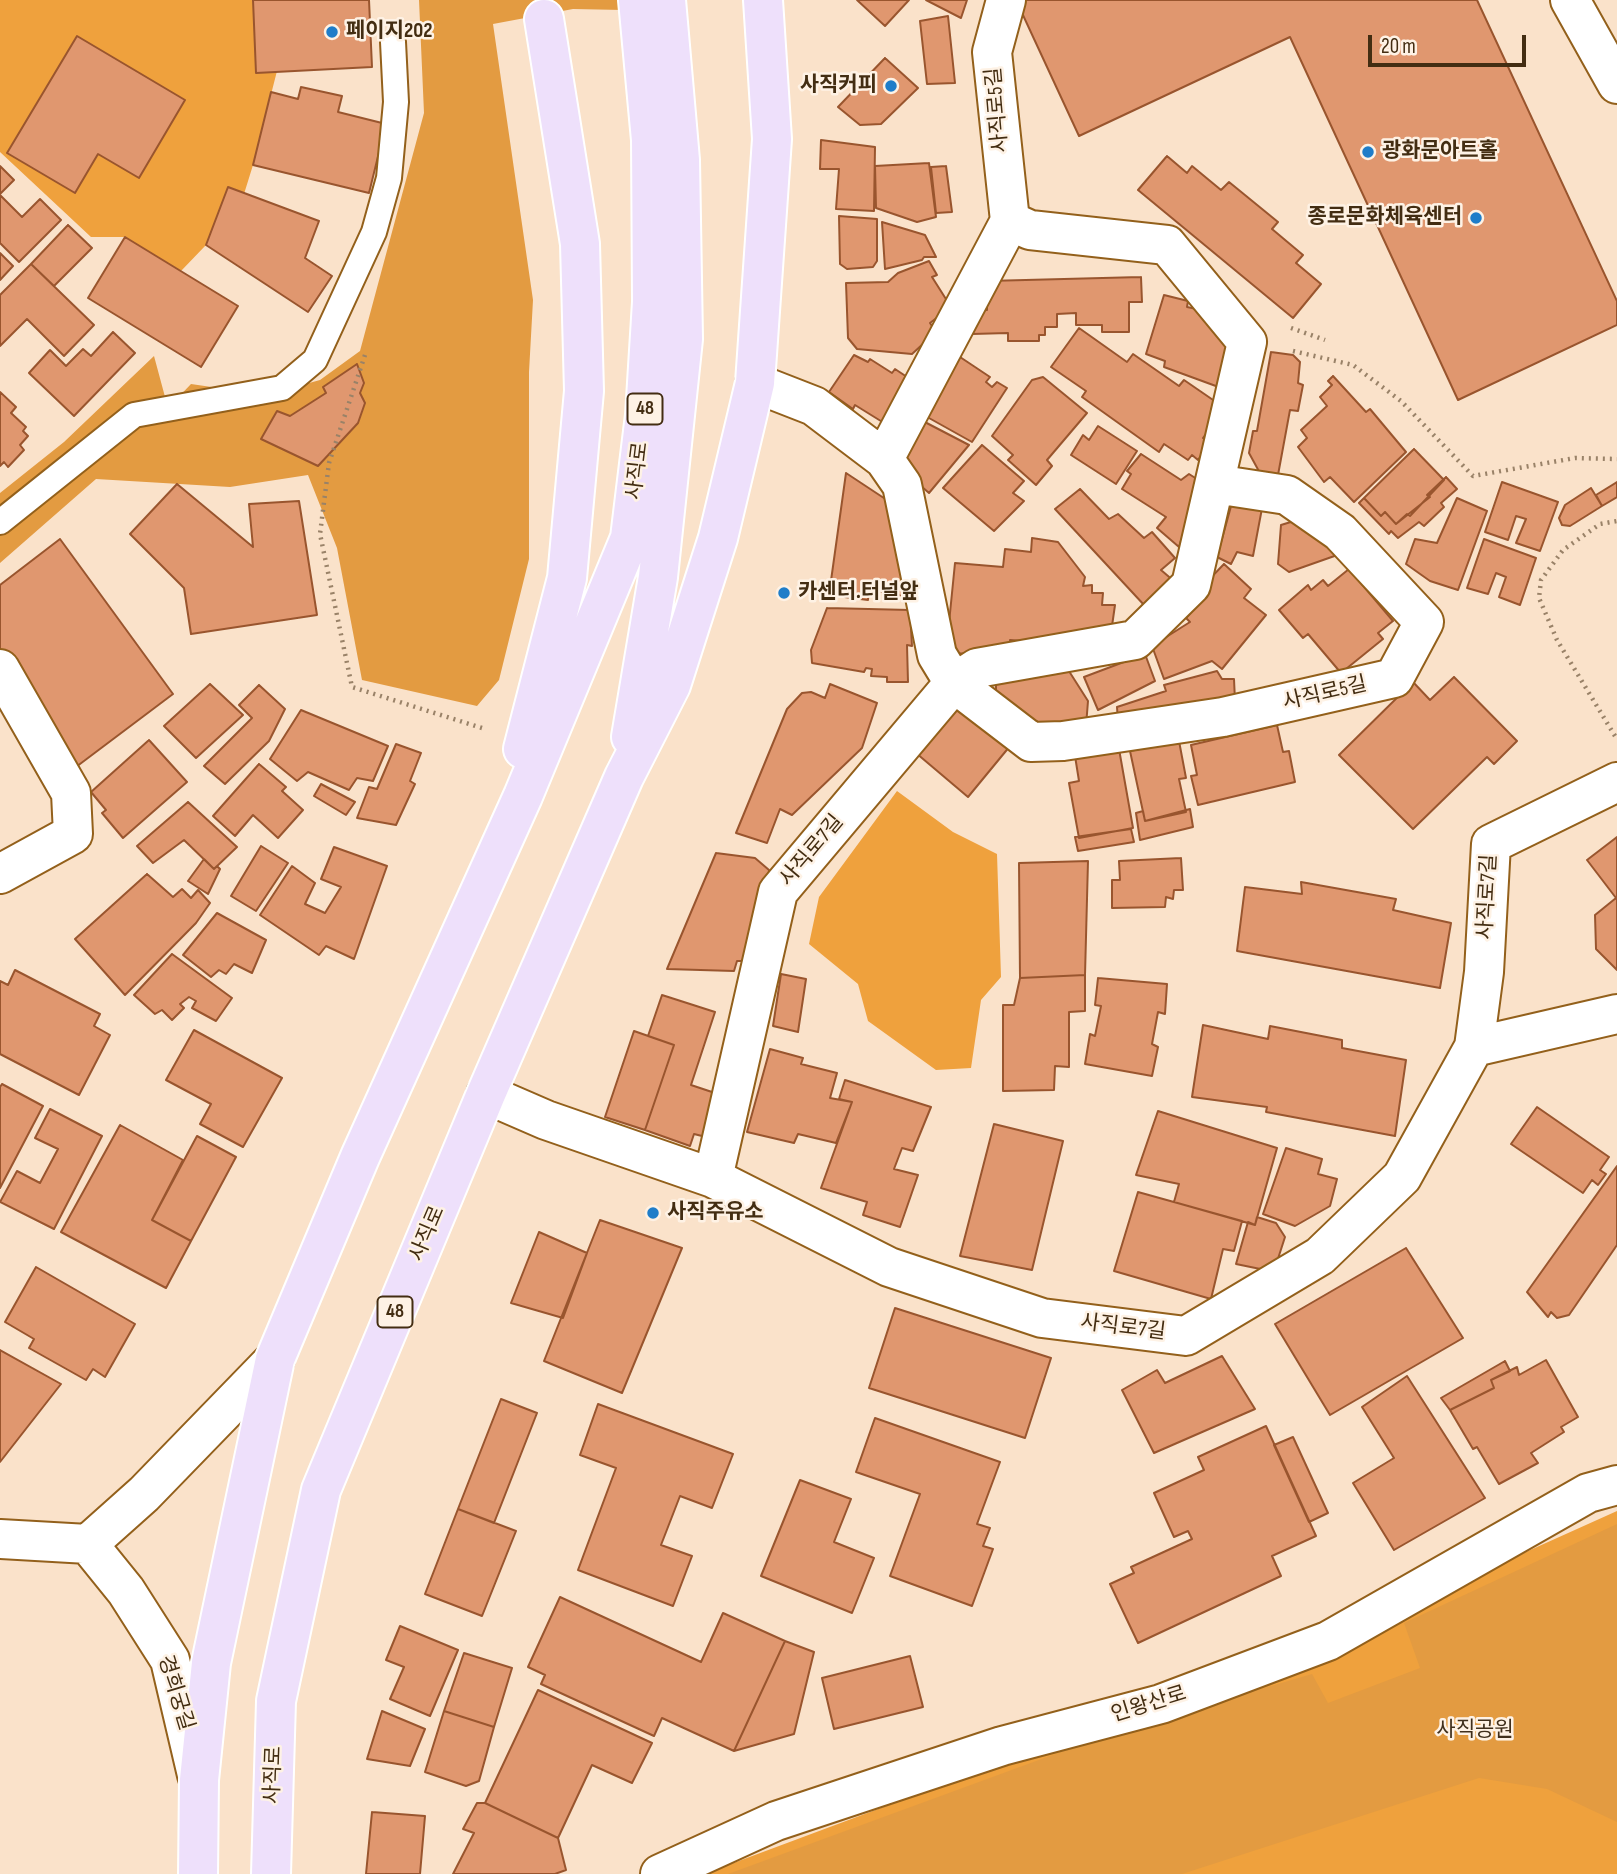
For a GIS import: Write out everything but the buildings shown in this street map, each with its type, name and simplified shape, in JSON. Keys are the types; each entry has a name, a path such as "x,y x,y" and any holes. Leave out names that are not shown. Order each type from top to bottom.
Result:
{"main road":[{"name":"사직로","path":"198,1874 199,1780 211,1663 275,1359 360,1157 523,796 630,538 645,415 652,302 651,140 638,0"},
{"name":"사직로","path":"624,777 658,577 683,339 680,160 666,0"},
{"name":"사직로","path":"271,1874 276,1701 321,1490 486,1094 624,777 671,685 718,538 754,383 772,139 763,0"},
{"name":"사직로","path":"523,796 523,741 567,578 584,391 580,244 544,19"}],"street":[{"name":"사직로5길","path":"1006,0 992,52 1010,221"},
{"path":"1570,0 1617,84"},
{"path":"884,460 1010,221 1030,230 1167,244 1247,342 1191,585 1135,640 977,668 954,683"},
{"name":"사직로5길","path":"754,383 814,407 884,460 902,485 937,655 954,683 1031,742 1063,741 1223,717 1394,678 1424,622 1340,532 1287,495 1215,484"},
{"path":"0,669 71,793 73,834 0,874"},
{"name":"사직로7길","path":"713,1178 778,892 954,683"},
{"name":"사직로7길","path":"486,1094 546,1120 713,1178 902,1271 1042,1318 1186,1336 1320,1256 1402,1177 1474,1047 1484,972 1491,844 1617,782"},
{"path":"1474,1047 1617,1014"},
{"path":"0,1539 88,1544 144,1494 275,1359"},
{"name":"인왕산로","path":"660,1874 776,1821 1002,1746 1161,1704 1328,1641 1588,1493 1617,1485"},
{"name":"경희궁길","path":"88,1544 126,1591 170,1660 199,1780"}],"lane":[{"path":"0,522 134,415 282,388 316,360 373,232 389,178 396,102 393,42"}],"path":[{"path":"1247,342 1353,365 1401,401 1473,476 1575,458 1617,459"},
{"path":"366,351 329,463 320,534 352,687 523,741"},
{"path":"1617,521 1600,524 1563,550 1541,580 1539,598 1557,640 1617,739"}],"green space":[{"path":"0,0 253,0 256,72 277,71 253,165 244,194 228,187 206,245 181,271 125,237 91,237 0,152"},
{"path":"419,0 623,0 623,10 573,9 493,24 533,300 529,372 529,559 499,680 477,706 362,680 337,548 308,475 230,487 96,479 0,563 0,493 64,442 154,356 168,408 191,384 266,395 320,380 360,351 424,113"},
{"path":"897,791 953,832 997,854 1001,977 981,1000 971,1068 936,1070 868,1021 858,984 809,944 819,897"},
{"name":"사직공원","path":"1617,1511 1617,1874 704,1874 1328,1641"},
{"name":"사직공원","path":"1617,1524 1617,1822 1547,1789 1479,1778 1182,1874 728,1874 1118,1731 1312,1674 1328,1703 1420,1668 1404,1623"}],"place":[{"name":"페이지202","path":"332,32"},
{"name":"사직커피","path":"891,86"},
{"name":"광화문아트홀","path":"1368,152"},
{"name":"종로문화체육센터","path":"1476,218"},
{"name":"카센터.터널앞","path":"784,593"},
{"name":"사직주유소","path":"653,1213"}]}
